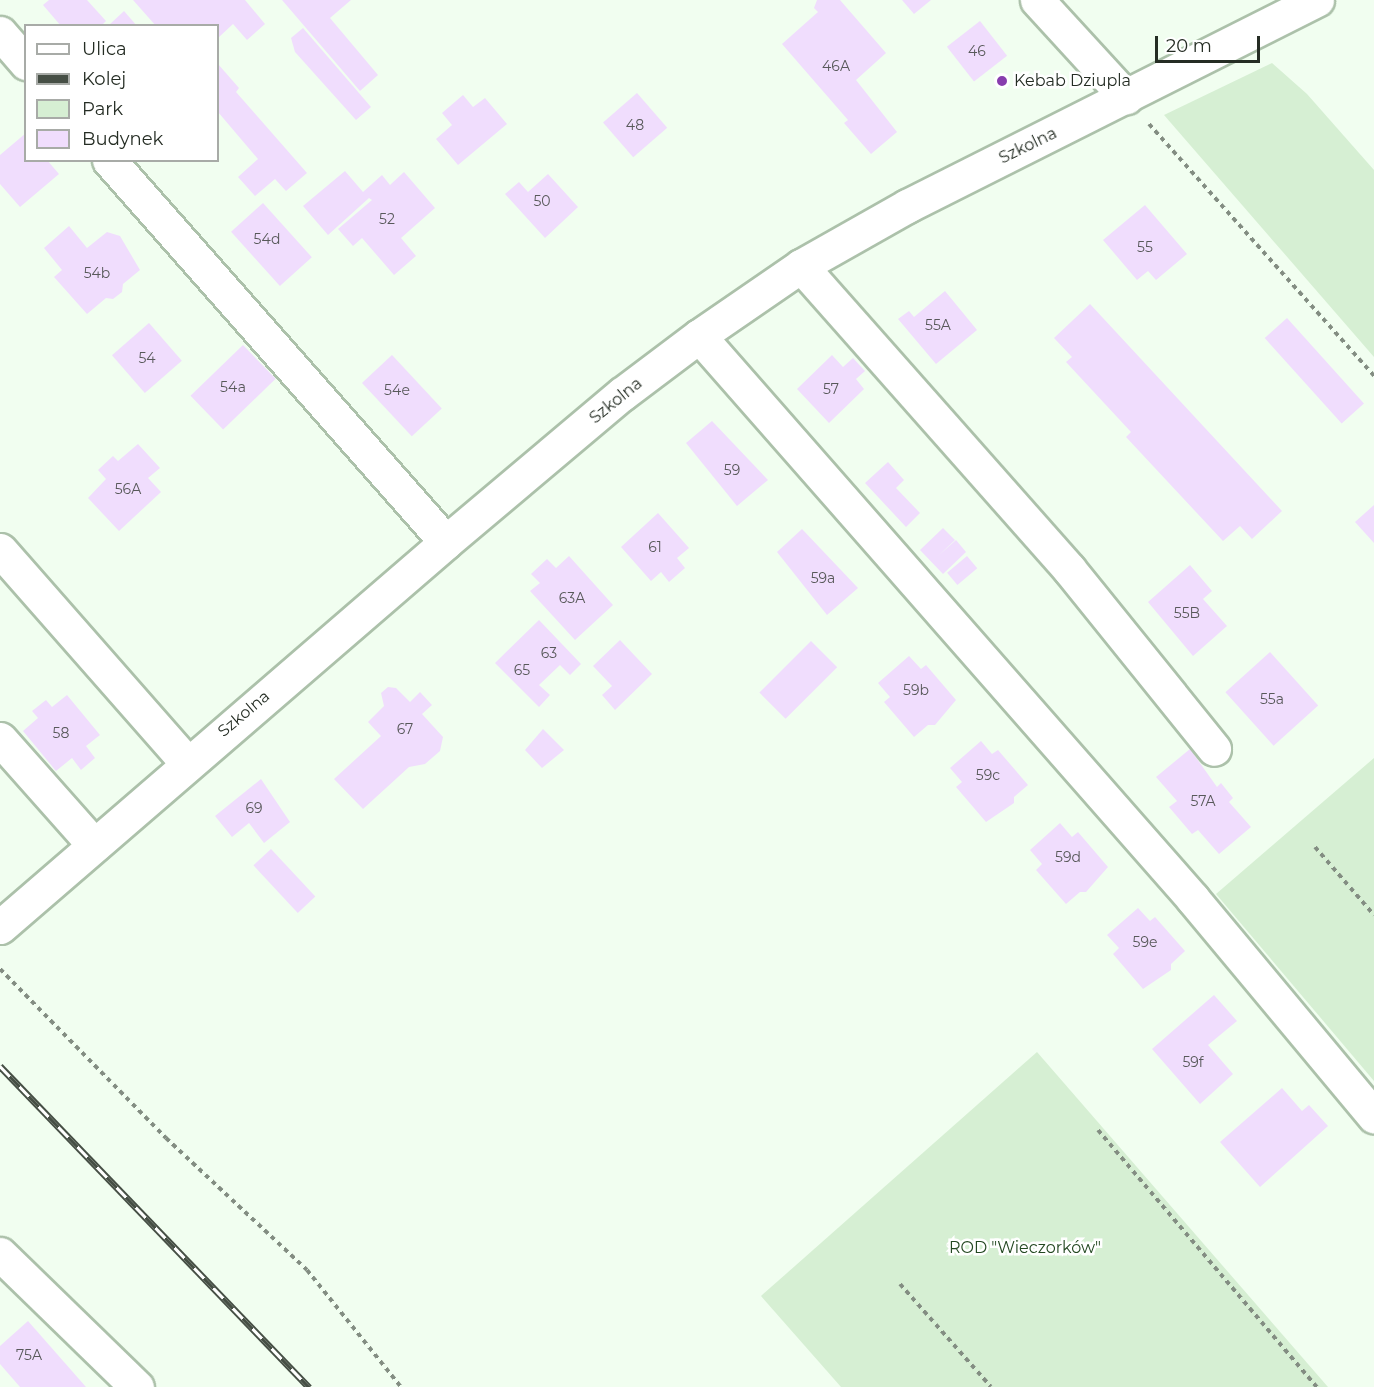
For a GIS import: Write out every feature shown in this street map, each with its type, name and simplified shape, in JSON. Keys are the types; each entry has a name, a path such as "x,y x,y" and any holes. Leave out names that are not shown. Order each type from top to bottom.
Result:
{"street":[{"path":"1037,0 1126,97"},
{"name":"Szkolna","path":"0,927 187,763 446,542 622,394 699,336 801,266 907,206 1317,0"},
{"path":"0,33 24,61"},
{"path":"111,162 446,542"},
{"path":"801,266 1069,568 1214,749"},
{"path":"699,336 1193,899 1374,1116"},
{"path":"0,550 187,763"},
{"path":"0,738 94,845"},
{"path":"0,1254 137,1387"}],"path":[{"path":"1126,97 1374,376"},
{"path":"1315,847 1374,915"},
{"path":"0,969 166,1138 307,1270 401,1387"},
{"path":"1098,1130 1317,1387"},
{"path":"900,1284 991,1387"}],"green space":[{"path":"1272,63 1307,94 1374,170 1374,357 1164,115"},
{"path":"1374,758 1374,1081 1216,894"},
{"name":"ROD \"Wieczorków\"","path":"1037,1052 1328,1387 841,1387 761,1296"}],"building":[{"path":"49,0 87,0 106,21 103,24 59,24 43,5"},
{"path":"133,0 245,0 265,24 247,40 233,24 219,37 219,24 154,24"},
{"path":"282,0 351,0 330,18 378,75 360,91"},
{"path":"817,0 840,0 886,53 856,80 897,132 871,154 844,123 848,120 782,44 818,12 814,8"},
{"path":"902,0 931,0 914,14"},
{"path":"124,11 135,24 110,24"},
{"path":"980,21 1007,56 974,82 947,47"},
{"path":"303,28 371,107 356,120 295,52 291,38"},
{"path":"219,65 239,88 236,92 307,173 286,191 275,179 255,196 238,177 258,159 219,113"},
{"path":"637,93 667,128 633,157 603,123"},
{"path":"463,95 473,107 485,98 507,124 458,165 436,139 452,125 442,113"},
{"path":"24,135 24,162 49,162 59,174 20,207 0,184 0,155"},
{"path":"345,171 363,192 382,175 390,185 404,172 435,208 401,238 416,256 394,275 362,238 353,246 338,229 372,200 369,198 328,235 303,206"},
{"path":"548,174 578,207 545,238 505,194 519,182 528,192"},
{"path":"263,203 312,257 280,286 231,232"},
{"path":"1145,205 1187,254 1156,280 1148,271 1137,280 1103,240"},
{"path":"69,226 87,248 107,232 120,236 140,270 123,284 122,292 113,299 106,298 87,314 54,277 62,270 44,248"},
{"path":"945,291 977,330 936,364 898,319 909,311 914,317"},
{"path":"1090,304 1282,511 1252,539 1240,526 1223,541 1126,437 1131,432 1066,362 1072,357 1054,338"},
{"path":"1287,318 1364,403 1342,424 1265,338"},
{"path":"149,323 182,361 145,393 112,355"},
{"path":"243,345 276,379 223,430 190,396"},
{"path":"392,355 442,408 412,436 362,383"},
{"path":"832,355 843,367 853,358 865,371 856,379 864,389 829,423 797,389"},
{"path":"712,421 768,480 737,506 686,443"},
{"path":"138,444 160,468 148,478 161,492 119,531 88,498 106,479 98,470 113,456 118,461"},
{"path":"888,462 904,480 896,488 920,513 906,527 865,483"},
{"path":"1374,505 1374,543 1355,522"},
{"path":"658,513 689,548 677,558 685,568 669,582 661,572 651,581 621,547"},
{"path":"943,528 955,540 938,556 956,540 966,552 943,574 920,550"},
{"path":"802,529 858,588 827,615 777,552"},
{"path":"569,556 613,605 575,640 530,591 540,583 531,574 547,559 556,568"},
{"path":"967,556 977,568 957,585 947,573"},
{"path":"1190,565 1212,591 1203,599 1227,626 1193,656 1148,602"},
{"path":"539,620 581,664 570,675 560,665 539,685 550,695 539,707 495,663"},
{"path":"620,640 652,674 615,710 602,695 612,686 593,666"},
{"path":"811,641 837,667 786,719 759,693"},
{"path":"1270,652 1318,706 1274,746 1225,692"},
{"path":"909,656 921,669 926,665 956,700 935,725 928,725 914,737 884,702 890,697 878,683"},
{"path":"388,687 396,688 410,702 420,692 432,705 422,714 443,737 440,751 425,764 409,767 363,809 334,779 381,736 368,722 384,706 381,693"},
{"path":"67,695 100,735 86,746 95,758 81,770 72,758 56,771 23,731 38,718 32,711 46,700 52,707"},
{"path":"543,729 564,750 542,768 525,750"},
{"path":"981,741 992,754 998,750 1028,785 1014,797 1014,803 986,822 956,787 962,782 950,768"},
{"path":"1190,749 1217,787 1221,783 1233,798 1229,802 1251,827 1219,854 1198,830 1192,834 1169,807 1177,801 1156,777"},
{"path":"261,779 290,822 264,843 249,823 232,837 215,816"},
{"path":"1060,823 1072,837 1078,832 1108,867 1086,892 1080,892 1066,904 1036,870 1042,864 1030,850"},
{"path":"271,849 315,897 298,913 253,865"},
{"path":"1138,908 1150,921 1155,917 1185,951 1171,964 1171,970 1143,989 1113,954 1119,948 1107,935"},
{"path":"1214,995 1237,1021 1208,1045 1233,1074 1200,1104 1152,1049"},
{"path":"1282,1088 1302,1111 1309,1105 1328,1126 1260,1187 1220,1142"},
{"path":"28,1321 86,1387 20,1387 0,1364 0,1346"}],"railway":[{"path":"0,1066 309,1387"}],"place":[{"name":"Kebab Dziupla","path":"1002,81"}]}
